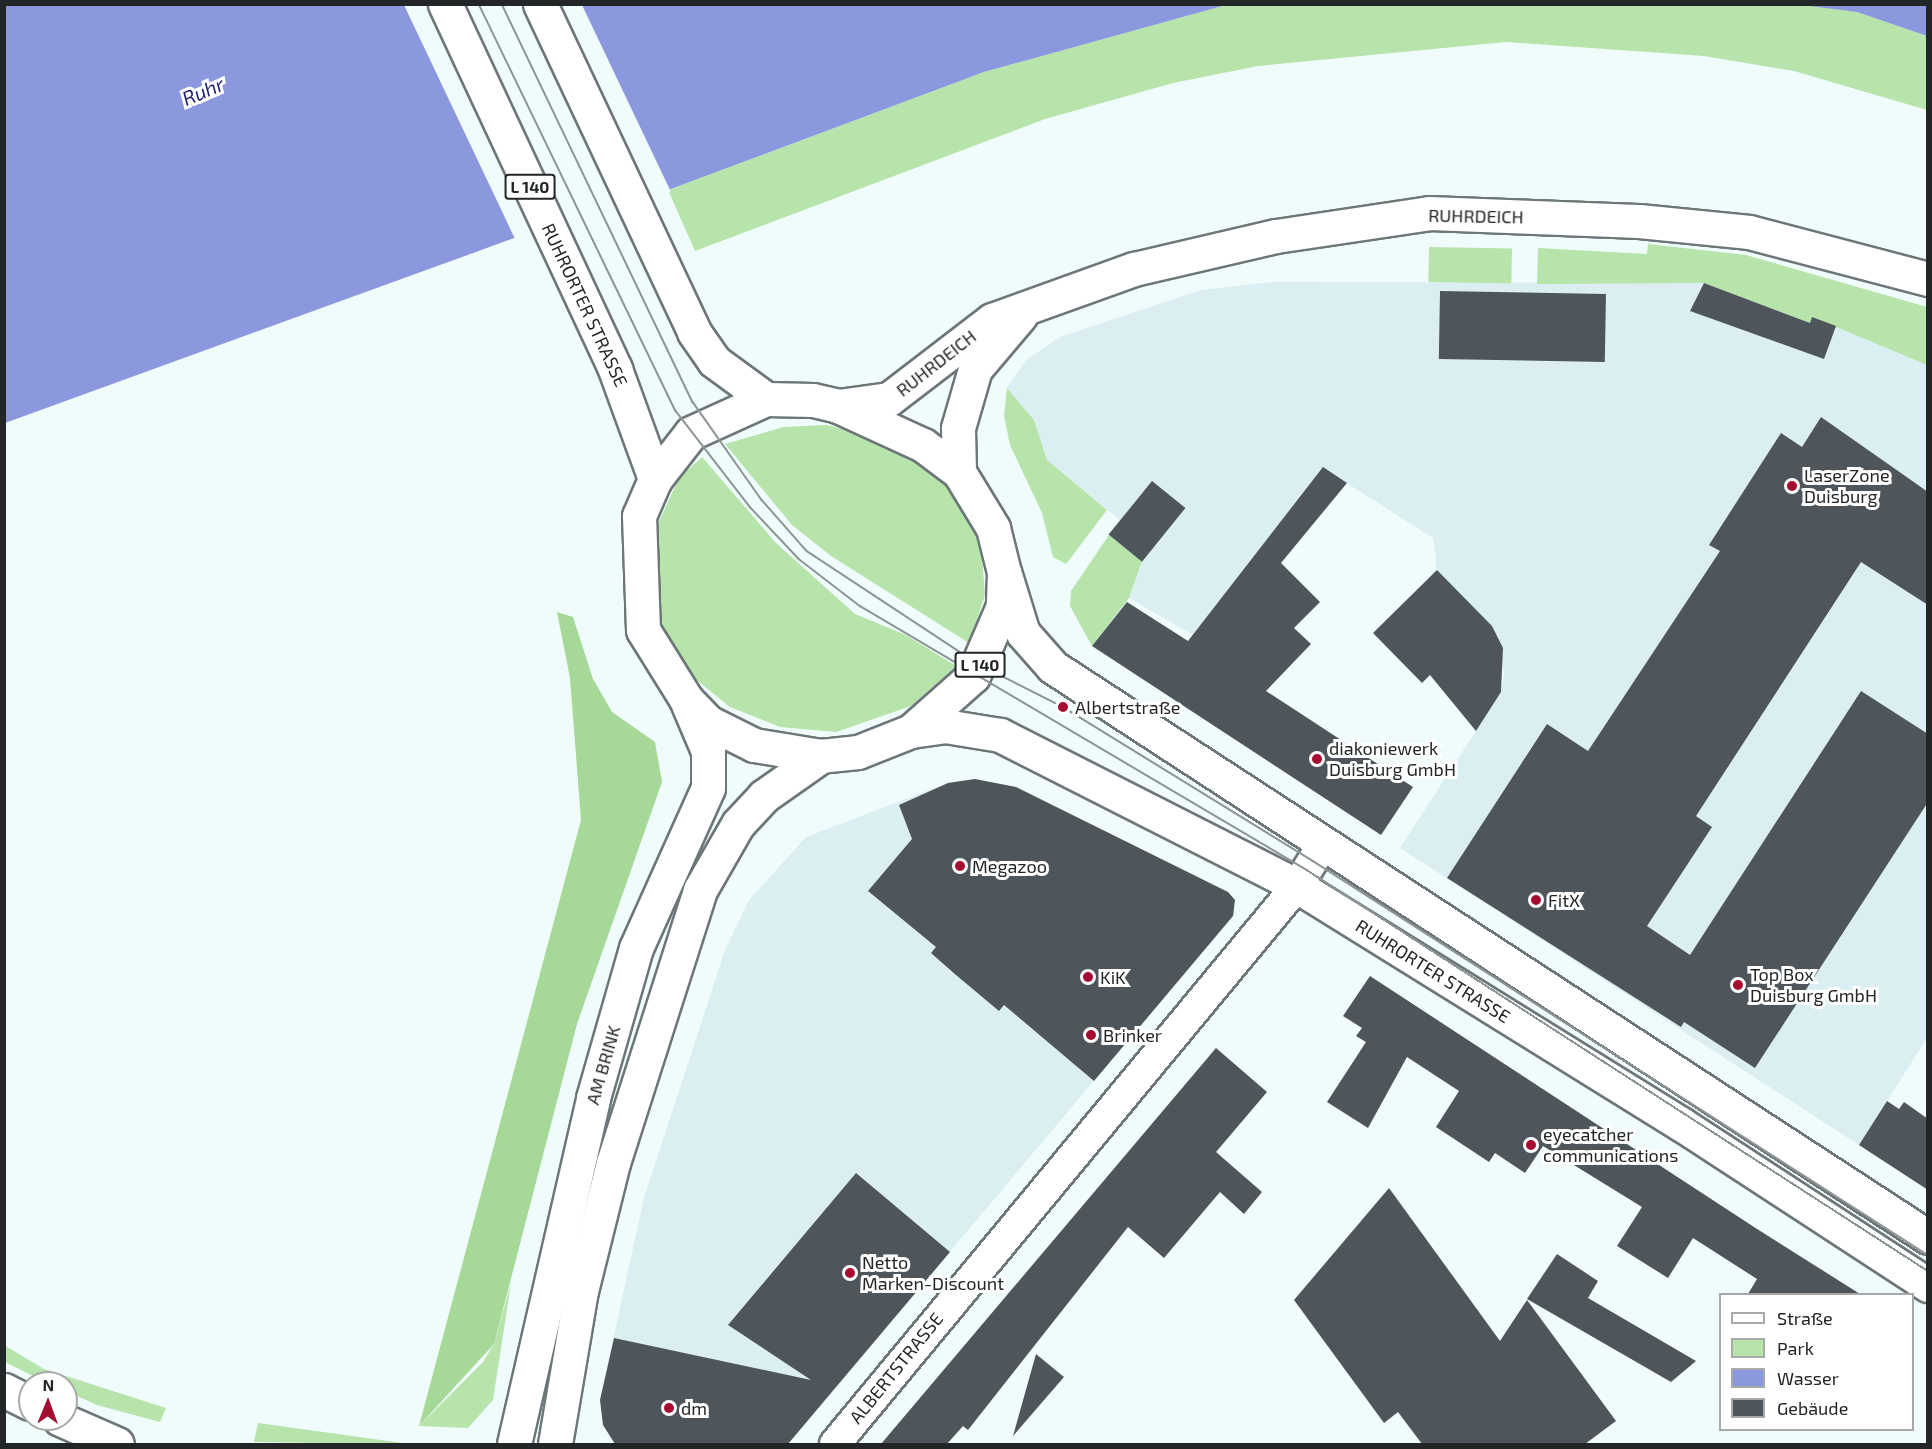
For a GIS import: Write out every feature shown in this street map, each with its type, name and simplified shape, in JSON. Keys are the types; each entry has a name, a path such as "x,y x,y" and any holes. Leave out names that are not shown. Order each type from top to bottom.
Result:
{"main road":[{"name":"RUHRORTER STRASSE","path":"445,4 615,369 654,478"},
{"path":"540,4 694,332 714,361 766,399"},
{"name":"RUHRDEICH","path":"838,406 906,390 960,340 1029,307 1134,269 1265,239 1429,213 1639,221 1749,232 1928,279"},
{"name":"RUHRDEICH","path":"959,472 958,428 975,369 1029,307"},
{"name":"RUHRORTER STRASSE","path":"1004,572 1003,606 980,665 952,700 910,731 858,752 820,756 754,745 708,722 686,699 643,630 639,516 654,478 691,433 766,399 813,399 838,406 923,445 959,472 980,499 1004,572 1023,633 1053,667 1322,846 1928,1237"},
{"name":"AM BRINK","path":"513,1444 593,1098 636,948 708,788 708,751 686,699"},
{"name":"RUHRORTER STRASSE","path":"910,731 971,727 1009,738 1297,886 1681,1124 1928,1285"},
{"path":"555,1444 575,1322 613,1163 700,890 738,824 764,796 820,756"},
{"path":"4,1390 18,1397"},
{"path":"78,1427 117,1444"}],"street":[{"name":"ALBERTSTRASSE","path":"835,1444 1297,886 1322,846"}],"shaded area":[{"path":"1273,282 1704,283 1810,323 1812,317 1927,365 1927,1038 1859,1145 1400,848 1501,692 1504,676 1499,638 1437,570 1433,538 1323,468 1193,635 1129,598 1142,561 1109,535 1120,520 1047,460 1034,420 1007,388 1026,360 1060,337 1201,290"},
{"path":"975,779 1016,787 1228,892 1236,912 788,1444 616,1444 603,1425 600,1400 644,1198 725,950 749,900 806,837 948,783"}],"green space":[{"path":"1802,4 1857,12 1927,36 1927,110 1794,71 1704,56 1506,42 1258,66 1173,83 1045,119 695,251 668,190 984,72 1226,5"},
{"path":"1648,244 1746,255 1927,307 1927,365 1812,317 1810,323 1704,283 1537,284 1538,248 1647,254"},
{"path":"1429,247 1512,248 1511,283 1428,282"},
{"path":"1007,388 1034,420 1047,460 1107,510 1066,564 1053,557 1042,513 1010,445 1004,416"},
{"path":"827,425 866,435 919,462 939,477 971,517 981,542 985,595 969,643 831,556 792,525 725,444 784,427"},
{"path":"702,457 776,543 855,614 906,635 956,666 911,706 836,732 780,727 730,707 693,677 665,633 657,607 657,526 679,478"},
{"path":"1109,535 1142,561 1129,598 1092,646 1070,606 1071,591"},
{"path":"557,612 573,617 593,679 612,712 655,742 662,782 577,1024 494,1344 419,1426 581,820 570,678"},
{"path":"511,1283 493,1400 468,1428 419,1426 483,1362 494,1344"},
{"path":"4,1345 50,1371 23,1371 5,1362"},
{"path":"78,1380 166,1408 160,1422 97,1405 78,1396"},
{"path":"258,1423 410,1444 254,1442"}],"water":[{"name":"Ruhr","path":"5,5 1226,5 984,72 668,190 542,228 5,423"},
{"path":"1802,5 1927,5 1927,36 1857,12"}],"pier":[{"path":"404,5 582,5 671,192 516,241"}],"building":[{"path":"1704,283 1810,323 1812,317 1836,326 1824,359 1690,311"},
{"path":"1440,291 1606,294 1605,362 1439,359"},
{"path":"1821,417 1928,492 1928,605 1861,562 1696,816 1712,827 1647,926 1690,955 1861,691 1928,734 1928,802 1755,1068 1684,1022 1681,1027 1447,878 1547,724 1588,751 1720,551 1709,545 1781,433 1802,447"},
{"path":"1323,467 1347,483 1281,563 1320,602 1294,628 1311,644 1266,691 1413,787 1381,835 1092,646 1127,602 1188,641"},
{"path":"1152,481 1185,508 1142,562 1109,535"},
{"path":"1437,570 1492,626 1503,648 1501,692 1476,731 1430,675 1422,683 1373,633"},
{"path":"975,779 1016,787 1228,892 1235,900 1233,916 1094,1081 1004,1005 999,1011 956,975 931,953 936,947 868,891 912,839 899,805 948,783"},
{"path":"1370,976 1858,1293 1749,1293 1757,1279 1693,1238 1668,1278 1617,1246 1642,1207 1543,1146 1525,1173 1495,1153 1489,1162 1436,1127 1459,1091 1407,1057 1368,1128 1327,1102 1366,1042 1356,1036 1362,1028 1343,1016"},
{"path":"1216,1048 1267,1092 1216,1152 1262,1192 1244,1214 1220,1192 1164,1258 1128,1227 968,1430 963,1426 947,1444 881,1444"},
{"path":"1887,1101 1899,1109 1904,1102 1928,1119 1928,1190 1859,1145"},
{"path":"856,1173 950,1252 788,1444 615,1444 603,1425 600,1400 614,1338 811,1380 728,1325"},
{"path":"1389,1188 1500,1341 1527,1300 1616,1421 1585,1444 1422,1444 1398,1412 1384,1423 1294,1300"},
{"path":"1557,1254 1598,1281 1588,1298 1696,1361 1671,1382 1527,1299"},
{"path":"1036,1354 1064,1377 1013,1436"}],"tram line":[{"path":"479,4 676,411 751,508 799,559 860,606 1307,870 1928,1271"},
{"path":"502,4 693,402 762,500 807,551 980,665 1063,707 1313,861 1928,1255"}],"place":[{"name":"LaserZone Duisburg","path":"1792,486"},
{"name":"Albertstraße","path":"1063,707"},
{"name":"diakoniewerk Duisburg GmbH","path":"1317,759"},
{"name":"Megazoo","path":"960,866"},
{"name":"FitX","path":"1536,900"},
{"name":"KiK","path":"1088,977"},
{"name":"Top Box Duisburg GmbH","path":"1738,985"},
{"name":"Brinker","path":"1091,1035"},
{"name":"eyecatcher communications","path":"1531,1145"},
{"name":"Netto Marken-Discount","path":"850,1273"},
{"name":"dm","path":"669,1408"}]}
